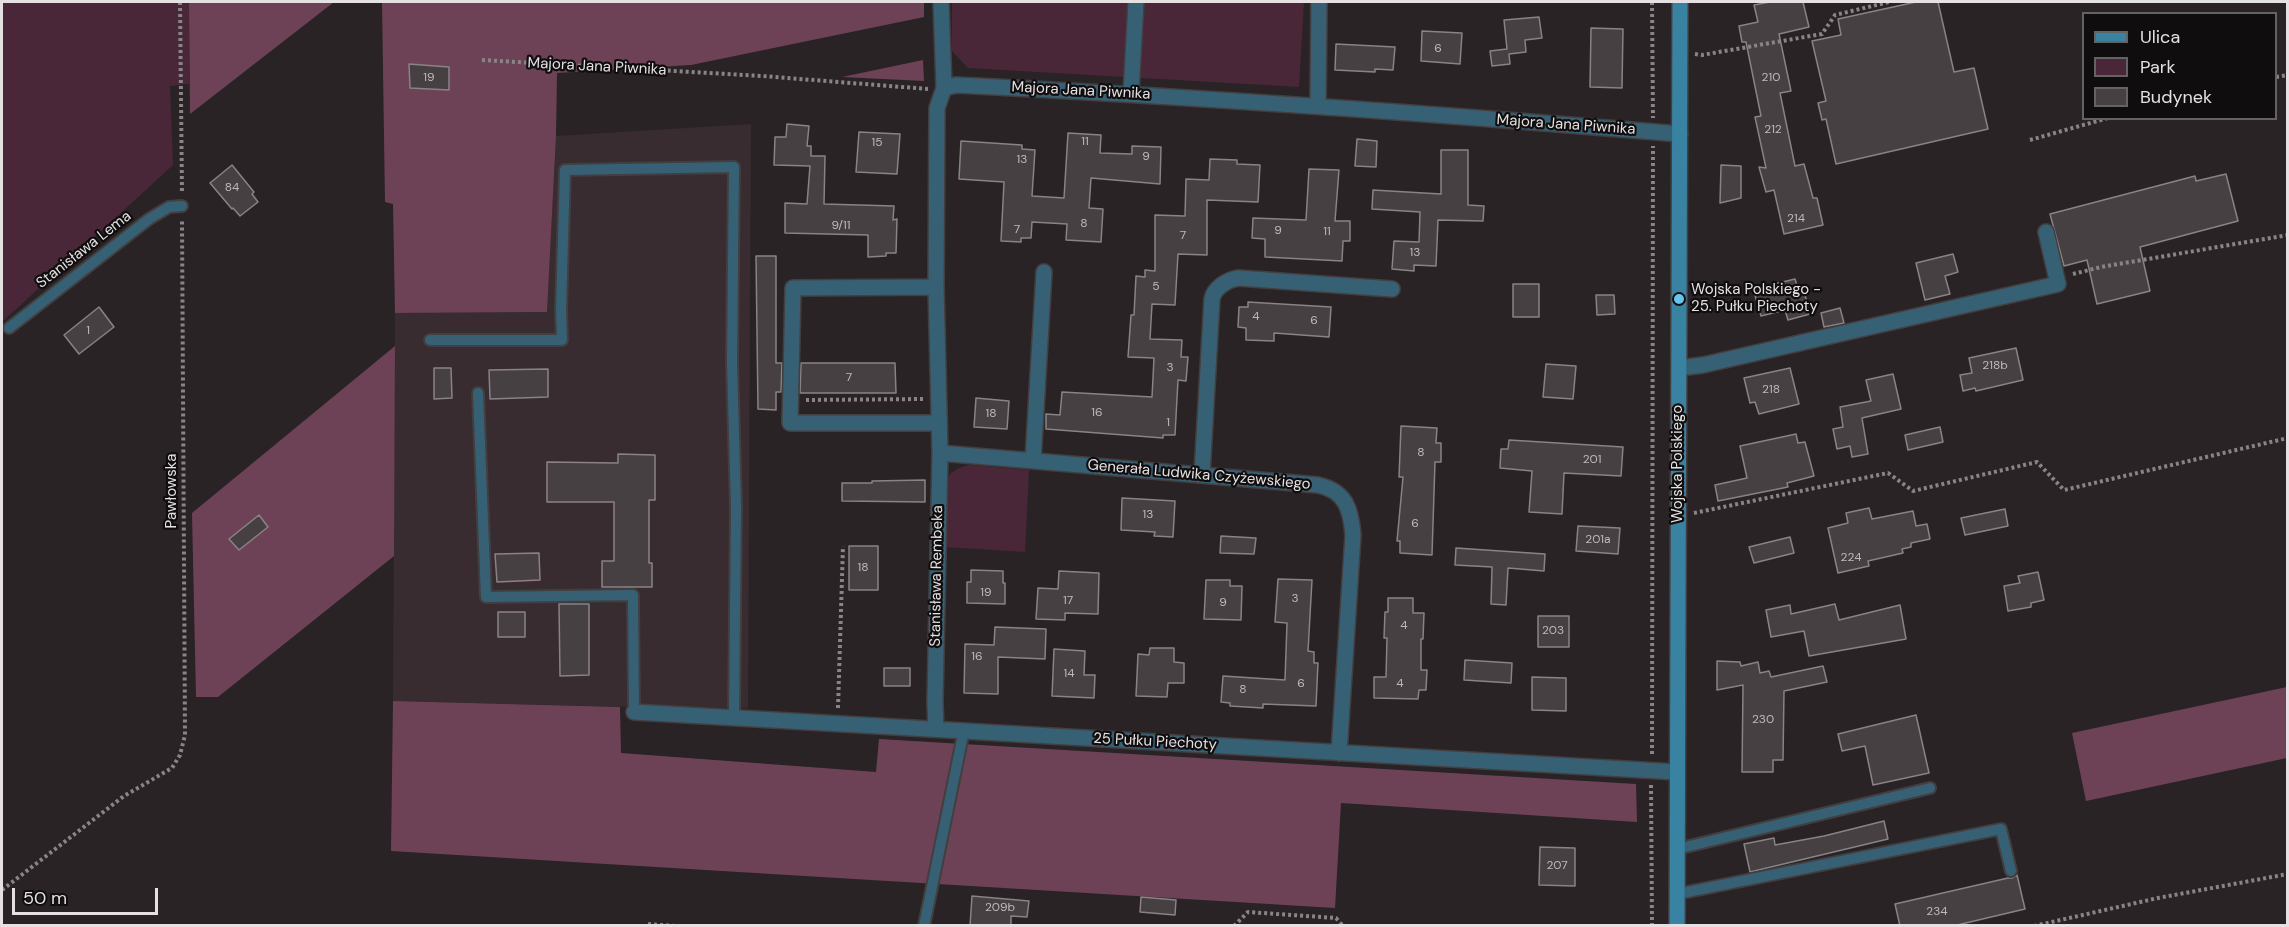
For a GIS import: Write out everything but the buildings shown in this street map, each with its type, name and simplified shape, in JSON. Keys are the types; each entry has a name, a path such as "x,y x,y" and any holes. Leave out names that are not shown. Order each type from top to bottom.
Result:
{"main road":[{"name":"Wojska Polskiego","path":"1677,926 1680,2"}],"street":[{"name":"Stanisława Rembeka","path":"936,729 940,453 936,287 937,108 944,88 941,2"},
{"path":"1131,93 1137,2"},
{"path":"1318,105 1319,2"},
{"name":"Majora Jana Piwnika","path":"944,88 956,85 1131,93 1318,105 1680,134"},
{"path":"1679,368 1704,365 2058,284 2046,232"},
{"path":"1033,461 1044,272"},
{"path":"1202,474 1212,299 1218,288 1238,278 1392,289"},
{"path":"936,287 793,288 790,423 939,423"},
{"name":"Generała Ludwika Czyżewskiego","path":"940,453 1202,474 1327,487 1335,490 1349,510 1352,523 1339,753"},
{"name":"25 Pułku Piechoty","path":"633,712 1677,772"}],"lane":[{"path":"430,340 562,340 565,170 734,167 732,362 736,507 734,718"},
{"name":"Stanisława Lema","path":"9,328 149,219 169,207 182,206"},
{"path":"478,393 486,597 633,595 633,712"},
{"path":"924,926 964,730"},
{"path":"1677,849 1930,788"},
{"path":"1677,894 2001,829 2011,871"}],"path":[{"name":"Pawłowska","path":"2,890 124,796 172,768 180,755 185,735 180,2"},
{"path":"1652,2 1652,926"},
{"path":"1680,51 1702,55 1822,34 1835,15 1889,2"},
{"name":"Majora Jana Piwnika","path":"482,60 762,76 931,90 944,88"},
{"path":"2030,140 2101,120"},
{"path":"2056,278 2101,267 2288,235"},
{"path":"790,400 939,399"},
{"path":"1678,513 1697,513 1888,473 1913,491 2037,462 2064,490 2288,438"},
{"path":"837,724 843,546"},
{"path":"2034,926 2158,898 2288,874"},
{"path":"1234,926 1248,912 1336,918 1343,926"},
{"path":"648,924 675,926"}],"shaded area":[{"path":"189,2 334,2 190,114"},
{"path":"382,2 924,2 924,17 691,65 557,73 547,312 395,313 393,204 385,202"},
{"path":"923,60 924,81 842,77"},
{"path":"751,124 748,708 393,701 395,313 547,312 556,136"},
{"path":"395,346 394,556 218,697 196,697 192,513"},
{"path":"2287,687 2287,758 2086,801 2072,733"},
{"path":"393,701 620,707 621,753 876,772 879,739 1636,784 1637,822 1341,803 1335,908 391,851"}],"green space":[{"path":"2,2 189,2 189,84 170,86 173,165 2,322"},
{"path":"952,2 1304,2 1299,87 968,68 952,51"},
{"path":"970,465 1029,470 1025,552 944,547 947,479 957,469"}],"place":[{"name":"Wojska Polskiego - 25. Pułku Piechoty","path":"1679,299"}]}
